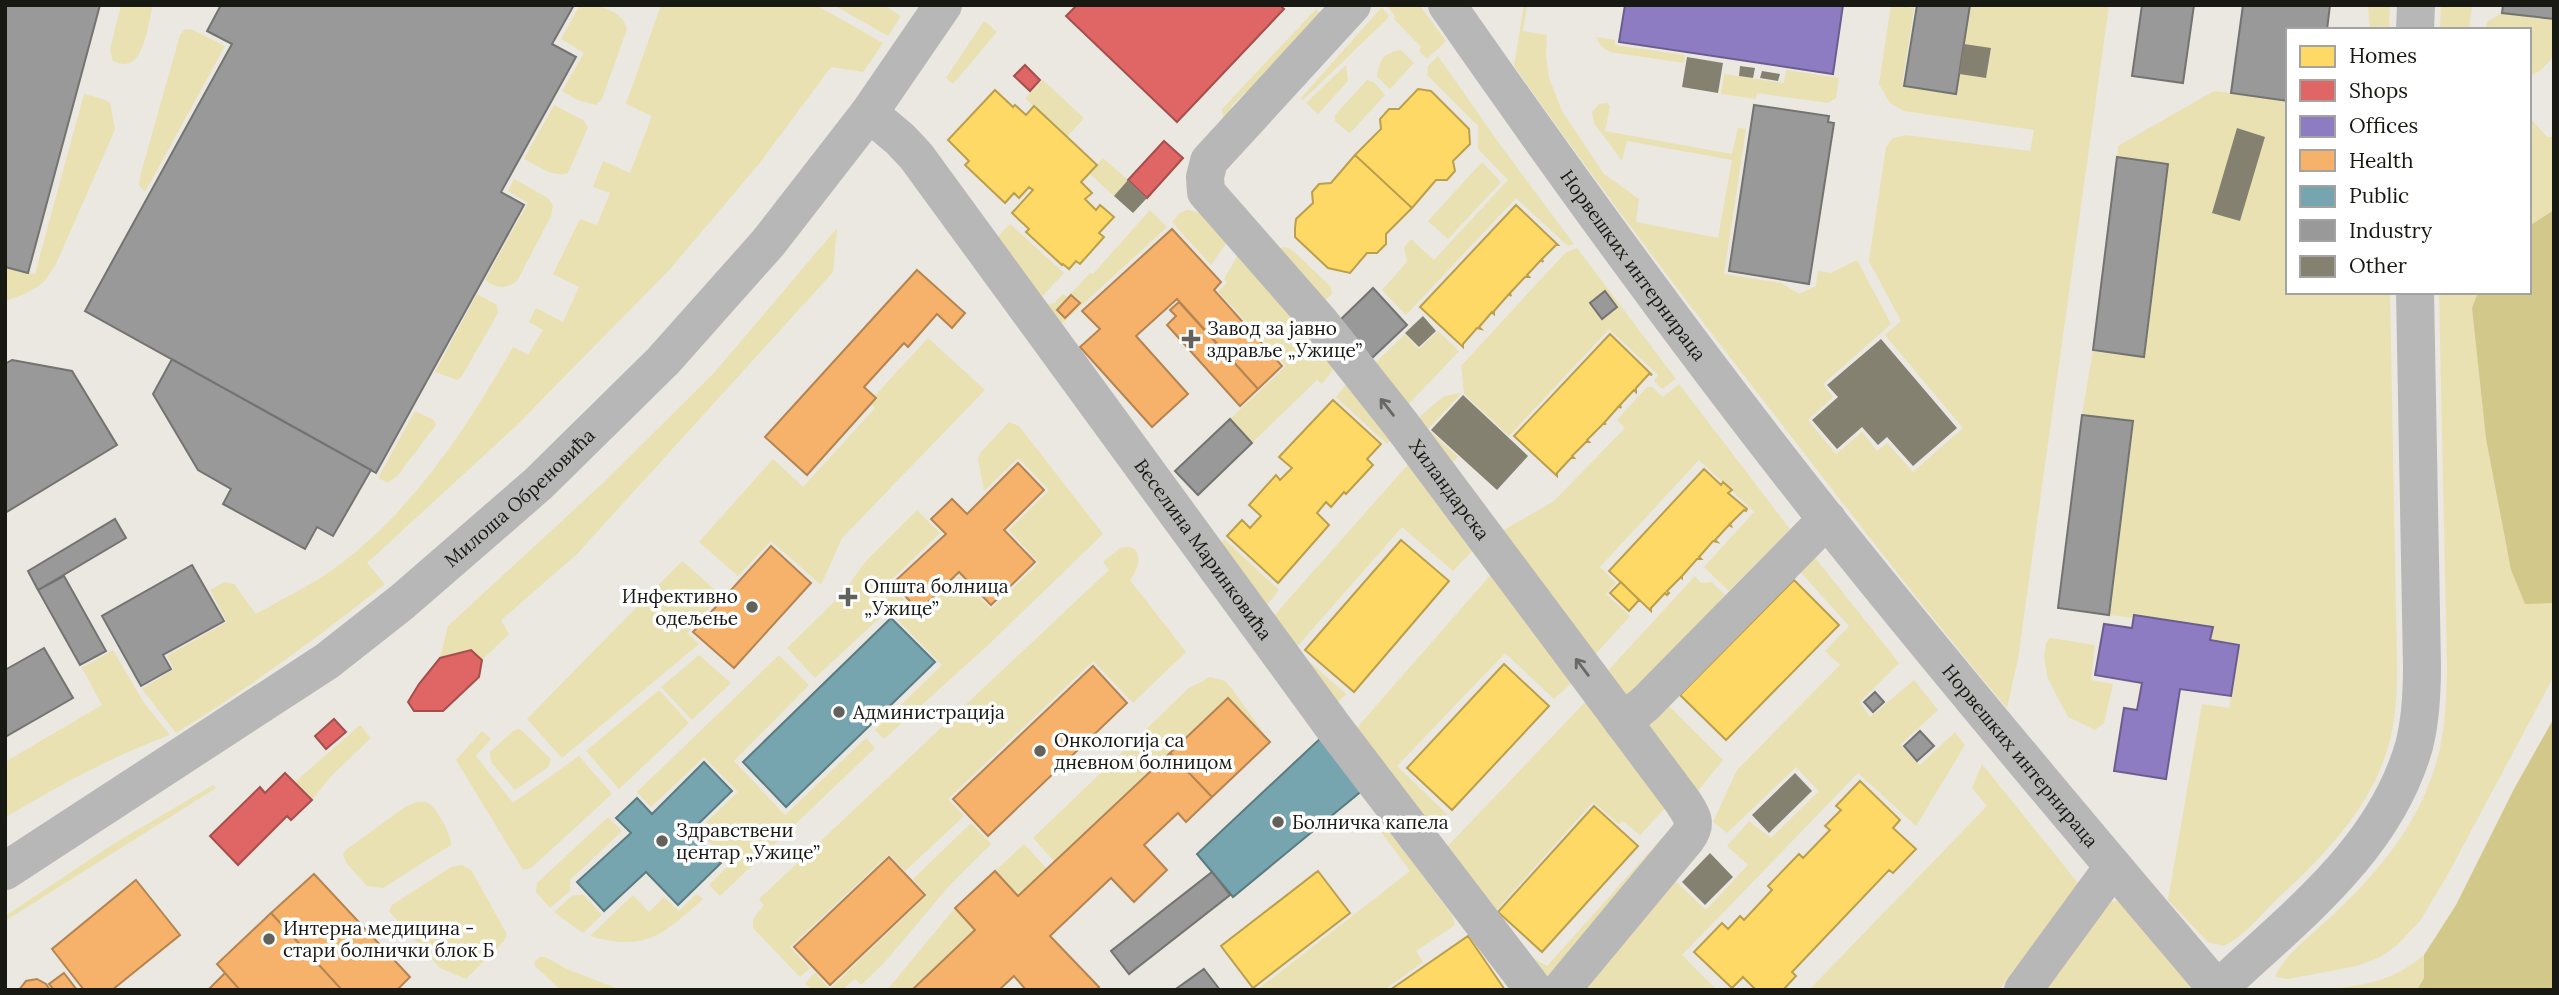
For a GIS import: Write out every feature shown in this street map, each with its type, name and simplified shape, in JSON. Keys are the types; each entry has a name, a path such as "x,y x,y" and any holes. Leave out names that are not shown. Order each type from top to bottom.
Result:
{"street":[{"name":"Хиландарска","path":"1352,5 1209,161 1204,186 1223,213 1320,322 1400,423 1694,821 1687,838 1560,990"},
{"name":"Норвешких интернираца","path":"1447,5 1624,252 1827,519 1995,728 2218,989"},
{"path":"2415,28 2416,5"},
{"name":"Милоша Обреновића","path":"5,871 327,661 402,602 500,517 609,416 704,317 814,186 869,113 930,10"},
{"name":"Веселина Маринковића","path":"869,113 916,156 1342,739 1534,990"},
{"path":"2218,989 2351,862 2378,826 2396,794 2414,744 2421,707 2422,666 2415,294"},
{"path":"1623,722 1827,519"},
{"path":"2024,990 2113,867"}],"shaded area":[{"path":"121,5 153,5 138,56 123,64 113,61 110,50"},
{"path":"580,5 601,7 614,13 620,17 627,29 602,99 596,105 577,100 562,91 584,53 561,39"},
{"path":"661,5 816,5 883,43 863,72 831,67 758,165 671,268 516,426 367,563 385,584 283,662 176,733 142,689 174,669 167,656 227,622 210,590 225,582 234,584 256,614 335,568 363,546 413,495 456,438 513,347 528,355 543,330 529,322 536,308 563,322 579,287 553,274 580,219 597,225 610,193 593,187 603,161 630,173 652,116 626,104"},
{"path":"834,5 884,5 901,16 888,36"},
{"path":"1387,5 1421,7 1446,41 1427,59 1419,51 1421,47 1394,19"},
{"path":"1524,5 1527,5 1523,31 1547,35 1549,78 1562,111 1604,174 1639,199 1636,222 1718,238 1732,160 1627,141 1622,161 1594,123 1592,112 1599,104 1607,103 1610,106 1605,131 1732,154 1738,128 1746,129 1724,274 1781,283 1799,294 1816,286 1818,271 1831,273 1857,260 1891,324 1823,384 1833,397 1808,420 1836,454 1862,432 1877,451 1887,443 1913,472 1963,428 1885,335 1901,321 1869,261 1886,147 1893,138 1906,135 2030,151 2034,130 1904,111 1890,103 1879,84 1891,5 1914,8 1902,85 1955,94 1959,74 1986,78 1991,49 1964,44 1970,5 2109,5 2018,659 2007,708 1896,571 1717,341 1514,66"},
{"path":"2368,5 2390,5 2389,28 2370,28"},
{"path":"2441,5 2472,5 2469,28 2440,28"},
{"path":"1382,7 1389,16 1386,20 1303,100 1301,98"},
{"path":"1316,9 1323,16 1250,96 1245,92 1232,106 1224,124 1222,109"},
{"path":"2502,13 2554,19 2554,56 2540,71 2531,75 2531,28 2486,28 2487,22"},
{"path":"984,21 997,32 953,84 946,78"},
{"path":"185,29 193,30 225,46 145,192 139,185 141,173 180,35"},
{"path":"1596,37 1615,40 1615,45 1685,55 1684,63 1610,52 1601,46"},
{"path":"1401,50 1414,63 1390,89 1377,77 1379,66 1386,55"},
{"path":"1438,56 1574,244 1568,246 1516,198 1406,315 1382,290 1407,262 1404,247 1411,239 1434,260 1508,180 1478,149 1478,126 1427,75 1428,66"},
{"path":"1346,65 1348,81 1318,114 1306,103"},
{"path":"1786,70 1839,78 1836,98 1828,103 1757,93 1756,99 1721,94 1724,74 1784,83"},
{"path":"1043,80 1084,118 1067,137 1025,98"},
{"path":"1367,80 1374,82 1385,95 1350,133 1335,121 1335,115"},
{"path":"2214,91 2286,101 2286,294 2390,294 2397,667 2391,736 2373,784 2346,827 2245,931 2224,946 2208,942 2168,900 2202,704 2229,708 2239,645 2210,640 2212,627 2135,615 2133,618 2109,615 2133,421 2082,415 2093,350 2144,356 2168,164 2117,157 2118,146"},
{"path":"84,94 110,103 115,129 56,264 43,283 25,294 5,301 5,267 35,274"},
{"path":"554,105 583,120 588,127 568,173 562,174 546,170 524,159"},
{"path":"2531,119 2547,137 2554,137 2554,210 2531,225"},
{"path":"1103,158 1128,180 1114,196 1089,173"},
{"path":"1482,162 1501,182 1448,239 1428,221"},
{"path":"514,179 548,198 553,205 551,216 517,281 505,287 485,280 528,203 508,191"},
{"path":"1150,210 1167,227 1058,327 1041,305 1055,303 1063,294 1068,297 1090,273 1093,274"},
{"path":"1188,210 1202,213 1228,241 1211,265 1172,222 1181,212"},
{"path":"2554,210 2554,603 2525,604 2511,570 2486,439 2472,308 2477,294 2531,294 2531,225"},
{"path":"1010,224 1064,273 1038,301 995,240"},
{"path":"837,228 833,272 576,555 501,620 509,634 482,660 471,650 440,658 448,626 603,483 714,373"},
{"path":"1577,248 1676,379 1662,389 1654,381 1658,375 1609,329 1509,436 1464,394 1461,366 1566,252"},
{"path":"1277,249 1291,249 1331,287 1332,294 1324,301"},
{"path":"1239,253 1338,363 1322,384 1317,380 1252,443 1230,419 1286,366 1218,291 1227,283 1224,279"},
{"path":"477,294 497,305 498,313 458,380 435,372"},
{"path":"2439,294 2477,294 2472,308 2486,439 2511,570 2525,604 2554,603 2554,676 2420,921 2396,946 2380,957 2357,966 2288,979 2275,977 2293,951 2371,877 2414,817 2425,795 2440,748 2445,718 2447,668"},
{"path":"1438,331 1459,351 1404,409 1371,367 1405,334 1419,349"},
{"path":"928,338 985,390 842,538 821,585 771,541 738,576 699,542 773,459 803,487 875,408 869,402"},
{"path":"1350,379 1393,436 1387,444 1336,397"},
{"path":"1679,384 1790,529 1729,591 1704,567 1754,512 1699,460 1600,567 1616,583 1606,594 1630,616 1592,658 1498,533 1553,502 1625,428 1617,420 1647,387 1652,387 1663,397"},
{"path":"1461,394 1428,429 1458,457 1448,467 1413,422 1443,397"},
{"path":"415,411 434,420 436,425 398,475 388,483 378,478"},
{"path":"1009,422 1019,426 1103,534 987,646 884,739 875,730 942,665 888,610 815,678 787,648 843,593 865,562 917,510 940,533 888,583 919,615 959,576 991,609 1039,563 1009,530 1049,490 1018,458 984,491 978,459 980,453"},
{"path":"1412,460 1476,547 1453,571 1402,527 1295,649 1346,694 1335,705 1271,619"},
{"path":"1224,539 1279,590 1264,609 1218,547"},
{"path":"1120,548 1135,549 1138,561 1137,569 1130,580 1186,652 1133,703 1093,661 948,799 964,816 905,871 889,854 790,947 810,968 800,977 753,928 753,919 764,905 759,899 1109,570 1103,562"},
{"path":"1813,555 1899,663 1860,702 1870,717 1914,680 1938,710 1900,745 1920,765 1955,732 1965,745 1916,826 1858,773 1682,955 1717,990 1575,990 1671,877 1706,910 1748,865 1727,846 1749,821 1771,838 1819,791 1796,767 1727,833 1713,822 1737,770 1840,665 1825,651 1849,626 1794,565"},
{"path":"682,561 721,595 687,633 699,644 562,758 527,719"},
{"path":"1494,571 1575,680 1554,699 1505,653 1397,766 1447,814 1432,831 1354,731"},
{"path":"1695,576 1701,583 1712,582 1725,595 1630,699 1604,675"},
{"path":"2050,638 2095,645 2091,680 2113,684 2104,723 2095,730 2068,717 2048,679 2044,658 2046,643"},
{"path":"113,650 144,703 170,735 86,772 5,818 5,762 102,705 82,668"},
{"path":"699,655 731,683 692,720 661,687"},
{"path":"779,655 809,685 734,761 785,815 866,738 875,748 720,896 709,885 730,864 698,830 738,792 704,757 651,807 637,792"},
{"path":"1210,677 1225,681 1270,742 1228,698 1055,862 1033,838 1189,688"},
{"path":"659,690 689,723 619,789 586,751"},
{"path":"1589,698 1668,805 1640,835 1623,821 1619,824 1593,802 1494,913 1445,849"},
{"path":"1665,702 1723,760 1694,796 1646,734 1648,712"},
{"path":"2554,718 2554,990 2417,990 2424,978 2424,955 2456,905 2514,789"},
{"path":"360,725 371,738 332,775 312,800 294,783"},
{"path":"520,729 551,759 548,767 515,790 491,762 490,752 514,730"},
{"path":"482,731 491,739 476,756 513,803 579,756 612,794 531,868 523,870 456,760"},
{"path":"1982,764 2082,888 2078,884 1999,990 1809,990 1987,806 1972,788"},
{"path":"213,785 216,788 5,921 5,916 110,846"},
{"path":"417,802 428,803 436,811 447,829 451,845 383,888 367,886 347,864 343,854 405,807"},
{"path":"608,817 622,831 570,880 570,891 550,908 536,892 537,883"},
{"path":"1678,820 1547,978 1531,957 1547,966"},
{"path":"971,823 991,844 949,886 884,963 861,985 855,979 842,990 812,990 805,983 815,973 830,989 927,895 913,879"},
{"path":"1378,828 1390,832 1452,915 1455,925 1416,951 1423,962 1384,990 1257,990 1410,871"},
{"path":"1024,844 1047,869 1018,896 995,871"},
{"path":"462,865 471,870 507,934 504,941 466,979 440,968 389,911 392,905 451,867"},
{"path":"697,894 703,899 664,931 652,937 626,942 590,936 633,895 649,912 664,897 679,911"},
{"path":"573,895 584,895 602,915 583,933 554,912"},
{"path":"2111,902 2126,903 2205,990 2044,990"},
{"path":"955,908 975,930 912,990 887,990"},
{"path":"2424,955 2424,978 2417,990 2327,990 2390,977"},
{"path":"540,957 621,990 561,990 535,966 535,961"}],"building: Homes":[{"path":"1418,89 1431,91 1469,129 1470,144 1453,161 1455,171 1447,180 1436,180 1412,208 1355,155 1381,129 1380,119 1389,109 1399,109"},
{"path":"995,90 1026,115 1034,106 1097,165 1081,182 1092,193 1085,199 1096,210 1100,205 1114,217 1099,233 1104,237 1080,264 1076,261 1069,269 1026,232 1029,229 1012,213 1033,190 1029,187 1019,198 1014,193 1005,203 965,165 969,161 948,140"},
{"path":"1355,155 1412,208 1386,234 1386,244 1377,253 1367,253 1350,273 1328,268 1295,237 1295,228 1296,219 1313,203 1312,192 1319,184 1331,183"},
{"path":"1516,205 1558,245 1527,275 1529,277 1525,277 1510,293 1511,296 1509,294 1494,314 1492,312 1479,327 1481,329 1477,328 1463,347 1420,307"},
{"path":"1610,334 1652,375 1649,374 1636,388 1636,392 1634,390 1620,405 1621,408 1619,406 1604,423 1606,424 1587,440 1589,442 1572,456 1574,458 1571,458 1557,476 1514,436"},
{"path":"1333,400 1381,444 1367,459 1373,465 1331,507 1326,502 1317,513 1329,525 1278,583 1227,536 1242,520 1250,528 1261,516 1249,505 1276,475 1280,480 1292,468 1279,457"},
{"path":"1704,469 1721,485 1723,482 1732,490 1728,493 1747,509 1715,540 1717,542 1713,541 1699,557 1701,559 1697,559 1651,611 1609,571"},
{"path":"1401,540 1449,581 1354,692 1305,650"},
{"path":"1794,580 1839,625 1726,740 1680,695"},
{"path":"1621,582 1639,600 1629,611 1610,593"},
{"path":"1504,664 1549,706 1452,810 1407,768"},
{"path":"1860,781 1900,820 1893,828 1916,849 1893,873 1889,870 1792,972 1796,976 1783,990 1756,990 1743,977 1732,988 1694,952 1722,923 1728,929 1740,916 1744,920 1772,890 1768,886 1799,854 1803,858 1830,830 1825,826 1841,810 1836,806"},
{"path":"1594,806 1638,846 1542,952 1498,912"},
{"path":"1318,871 1350,913 1253,988 1221,946"},
{"path":"1468,936 1505,990 1390,990"}],"building: Shops":[{"path":"1077,5 1280,5 1284,9 1177,122 1066,16"},
{"path":"1025,65 1040,80 1030,91 1014,76"},
{"path":"1164,141 1183,158 1147,198 1128,180"},
{"path":"471,650 482,660 479,677 443,711 414,711 408,702 440,658"},
{"path":"334,719 346,732 326,749 315,736"},
{"path":"285,773 312,800 291,820 287,816 238,865 210,836 260,787 265,793"}],"building: Offices":[{"path":"1625,5 1843,5 1833,74 1619,42"},
{"path":"2134,615 2213,627 2210,640 2239,645 2231,696 2180,689 2166,779 2114,771 2124,708 2137,710 2142,683 2095,675 2104,624 2132,628"}],"building: Health":[{"path":"1172,229 1221,282 1214,290 1282,366 1258,389 1177,299 1136,336 1188,394 1152,427 1080,347 1100,329 1082,311"},
{"path":"917,270 965,313 952,328 937,314 908,347 904,343 864,387 876,398 807,475 765,437"},
{"path":"1071,295 1080,303 1065,318 1057,310"},
{"path":"1179,302 1258,389 1240,406 1167,325 1176,316 1170,310"},
{"path":"1018,463 1044,490 1004,530 1035,562 991,605 959,572 919,611 893,583 946,534 931,519 952,499 967,514"},
{"name":"Инфективно одељење","path":"771,546 811,583 734,668 693,632"},
{"name":"Онкологија са дневном болницом","path":"1093,666 1127,703 988,836 953,799"},
{"path":"1228,698 1270,742 1212,797 1170,753"},
{"path":"1170,753 1212,797 1186,822 1178,813 1144,845 1167,870 1134,902 1111,878 1050,936 1099,987 1096,990 1026,990 1014,976 999,990 912,990 975,930 955,908 995,871 1018,896"},
{"path":"889,857 925,895 830,985 794,947"},
{"path":"314,874 410,977 397,990 342,990 271,913"},
{"path":"136,880 180,935 112,990 84,990 52,949"},
{"name":"Интерна медицина - стари болнички блок Б","path":"271,913 342,990 240,990 217,964"},
{"path":"64,973 77,990 54,990 49,984"},
{"path":"225,973 240,990 208,990"},
{"path":"37,979 50,990 19,990 26,981"}],"building: Public":[{"name":"Администрација","path":"891,618 935,662 786,807 743,762"},
{"name":"Болничка капела","path":"1324,735 1364,789 1233,897 1197,854"},
{"name":"Здравствени центар „Ужице”","path":"704,762 732,791 691,831 721,863 678,905 646,872 604,911 577,882 631,833 616,818 637,798 652,814"}],"building: Industry":[{"path":"5,5 100,5 28,273 5,267"},
{"path":"221,5 574,5 552,44 576,57 501,192 524,205 376,473 85,311 232,44 207,31"},
{"path":"1917,5 1970,5 1956,94 1904,86"},
{"path":"2142,5 2194,5 2183,83 2132,76"},
{"path":"2243,5 2330,5 2327,28 2286,28 2286,101 2231,93"},
{"path":"2503,5 2554,5 2554,19 2502,13"},
{"path":"1754,105 1829,116 1828,122 1834,123 1809,284 1729,271"},
{"path":"2117,157 2168,164 2144,357 2093,350"},
{"path":"1373,288 1407,325 1372,358 1338,322"},
{"path":"1605,291 1617,307 1602,319 1590,303"},
{"path":"172,359 371,470 333,536 317,527 305,549 223,504 231,489 198,470 153,394"},
{"path":"12,360 72,371 117,445 5,513 5,364"},
{"path":"2082,415 2133,421 2109,615 2058,608"},
{"path":"1230,419 1252,443 1198,495 1175,471"},
{"path":"115,519 126,538 38,590 28,571"},
{"path":"192,565 224,621 163,655 171,669 141,686 102,616"},
{"path":"64,576 106,651 80,665 38,590"},
{"path":"44,648 73,698 5,737 5,670"},
{"path":"1875,692 1884,702 1873,712 1864,702"},
{"path":"1920,731 1934,746 1917,761 1904,746"},
{"path":"1212,872 1230,895 1129,974 1111,951"},
{"path":"1204,969 1220,990 1176,989"}],"building: Other":[{"path":"1964,44 1991,48 1986,78 1959,74"},
{"path":"1687,57 1723,63 1718,93 1682,87"},
{"path":"1740,66 1755,68 1753,78 1739,76"},
{"path":"1762,71 1780,74 1778,81 1760,78"},
{"path":"2237,128 2265,137 2240,221 2212,213"},
{"path":"1128,180 1147,198 1133,213 1114,196"},
{"path":"1423,316 1436,331 1419,347 1405,333"},
{"path":"1881,339 1957,428 1913,466 1887,437 1878,445 1862,427 1837,449 1812,420 1838,397 1827,385"},
{"path":"1463,395 1528,456 1497,490 1431,430"},
{"path":"1795,773 1812,791 1769,833 1752,815"},
{"path":"1710,853 1733,877 1705,905 1682,882"}],"place":[{"name":"Завод за јавно здравље „Ужице”","path":"1191,339"},
{"name":"Општа болница „Ужице”","path":"848,597"},
{"name":"Инфективно одељење","path":"752,607"},
{"name":"Администрација","path":"839,712"},
{"name":"Онкологија са дневном болницом","path":"1040,751"},
{"name":"Болничка капела","path":"1278,822"},
{"name":"Здравствени центар „Ужице”","path":"662,841"},
{"name":"Интерна медицина - стари болнички блок Б","path":"269,939"}]}
